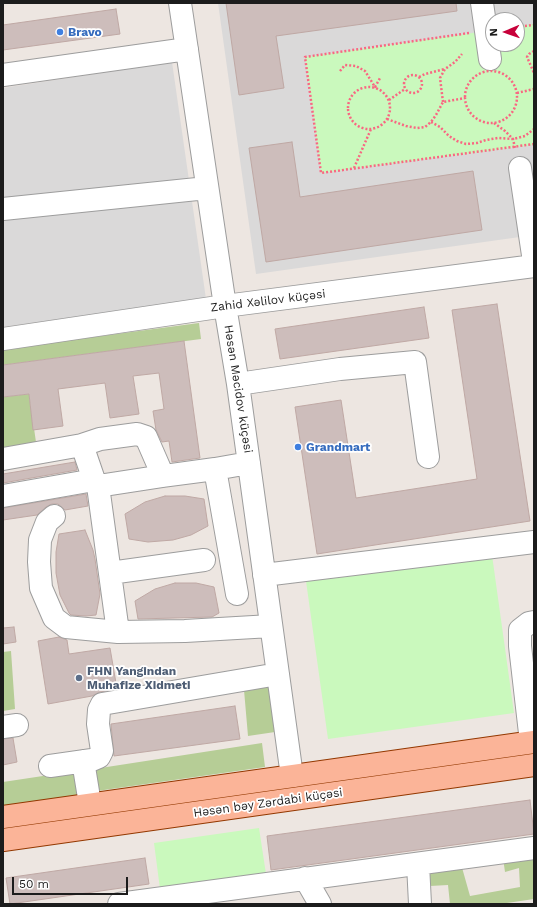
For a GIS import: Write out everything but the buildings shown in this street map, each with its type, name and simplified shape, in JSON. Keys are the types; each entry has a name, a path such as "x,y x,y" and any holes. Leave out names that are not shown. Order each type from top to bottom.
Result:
{"main road":[{"name":"Həsən bəy Zərdabi küçəsi","path":"3,816 533,742"},
{"name":"Həsən bəy Zərdabi küçəsi","path":"3,840 534,765"}],"street":[{"name":"Həsən Məcidov küçəsi","path":"180,3 238,384 292,776"},
{"path":"482,3 485,24"},
{"path":"3,75 187,49"},
{"path":"489,52 490,59"},
{"path":"517,158 534,262"},
{"path":"3,209 207,188"},
{"name":"Zahid Xəlilov küçəsi","path":"3,339 225,306 534,266"},
{"path":"238,384 340,370 415,362 428,457"},
{"path":"3,459 82,444 100,439 137,434 146,437 163,476"},
{"path":"82,444 96,483 118,632"},
{"path":"3,496 96,483 163,476 249,463"},
{"path":"215,469 237,594"},
{"path":"54,516 47,522 40,540 40,588 54,618 66,627 118,632 185,631 271,626"},
{"path":"264,575 534,542"},
{"path":"110,573 204,560"},
{"path":"533,742 520,646 520,630 529,623 534,622"},
{"path":"50,766 99,757 102,751 98,724 98,710 102,704 278,674"},
{"path":"83,761 90,804"},
{"path":"119,904 534,848"},
{"path":"418,864 420,904"},
{"path":"305,878 320,904"}],"path":[{"path":"485,31 305,57 321,173 354,169 517,158 534,144"},
{"path":"534,51 527,57 534,72"},
{"path":"419,77 422,83 421,89 413,93 405,89 404,83 406,78 414,75 419,77 445,69 455,62 462,54"},
{"path":"340,71 346,65 356,66 365,71 374,87"},
{"path":"388,119 406,126 417,128 424,127 431,122 443,102 440,78 445,69"},
{"path":"490,71 504,75 510,80 517,93 517,101 514,110 502,121 485,123 471,114 466,106 466,90 470,82 482,73 490,71"},
{"path":"374,87 380,78"},
{"path":"367,86 374,87 386,94 389,100 390,113 388,119 378,128 364,128 357,125 352,120 349,113 348,106 350,99 360,88 367,86"},
{"path":"389,100 405,89"},
{"path":"517,93 534,89"},
{"path":"443,102 465,98"},
{"path":"431,122 440,127 453,138 466,144 498,138 513,139 525,136 534,129"},
{"path":"494,123 513,139 517,158"},
{"path":"354,169 371,129"}],"shaded area":[{"path":"218,3 534,3 534,235 256,274"},
{"path":"172,62 206,299 3,327 3,88"}],"green space":[{"path":"534,24 534,145 321,173 305,57 485,31 485,52 525,52 525,25"},
{"path":"199,323 201,339 3,365 3,349"},
{"path":"29,394 37,449 3,453 3,397"},
{"path":"492,555 514,713 328,739 306,581"},
{"path":"11,651 15,709 3,711 3,652"},
{"path":"269,687 275,732 248,736 244,690"},
{"path":"262,743 265,767 97,791 94,769"},
{"path":"76,771 80,797 3,808 3,782"},
{"path":"259,828 266,874 160,889 154,843"},
{"path":"534,855 534,899 500,904 450,904 448,885 430,886 428,871 461,864 470,896 520,887 519,868 505,872 503,858"}],"place":[{"name":"Bravo","path":"60,32"},
{"name":"Grandmart","path":"298,447"},
{"name":"FHN Yangindan Muhafize Xidmeti","path":"79,678"}]}
